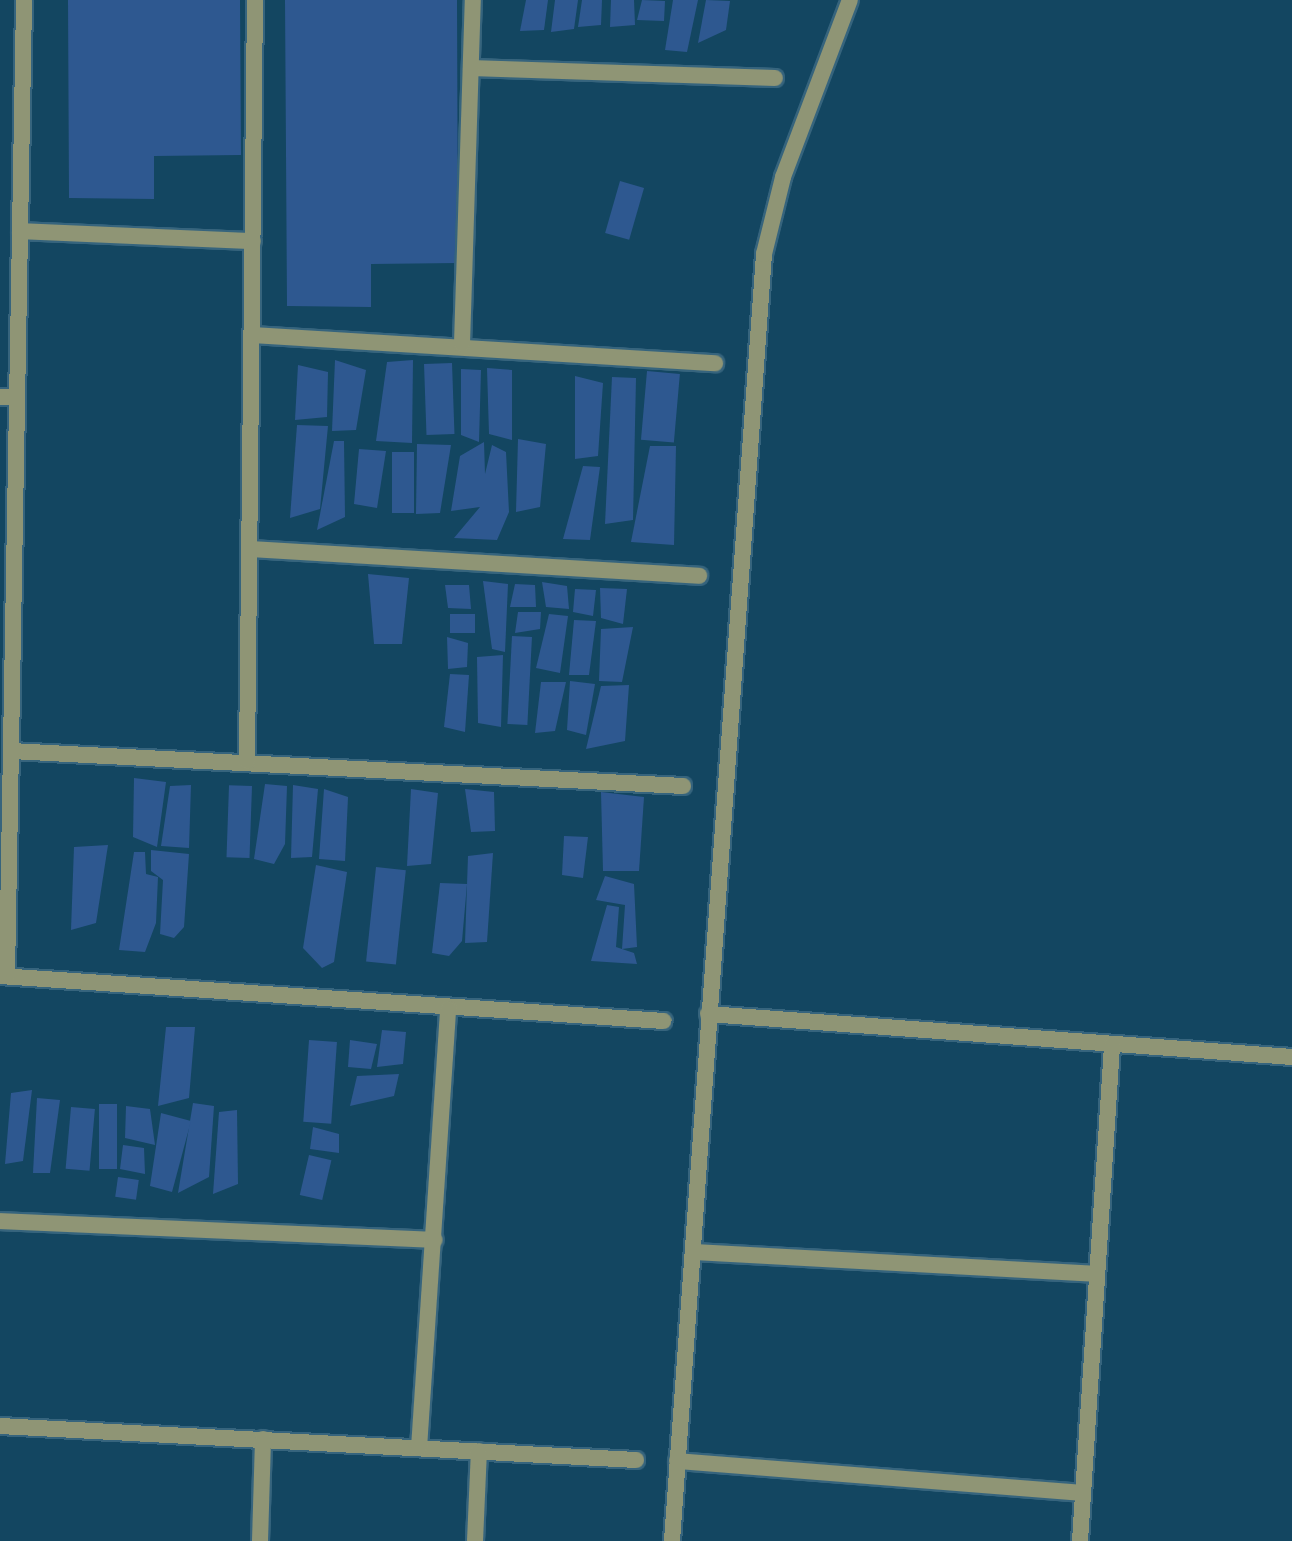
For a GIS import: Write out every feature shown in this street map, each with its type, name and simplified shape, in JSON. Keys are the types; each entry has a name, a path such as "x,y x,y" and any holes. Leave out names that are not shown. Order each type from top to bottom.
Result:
{"street":[{"path":"24,0 20,231 8,397 11,751 3,976 448,1009 663,1021"},
{"path":"247,761 255,0"},
{"path":"462,344 473,0"},
{"path":"672,1541 764,254 783,177 850,0"},
{"path":"471,68 775,78"},
{"path":"20,231 253,241"},
{"path":"252,335 462,344 715,363"},
{"path":"250,549 699,576"},
{"path":"11,751 683,786"},
{"path":"419,1448 448,1009"},
{"path":"708,1014 1292,1057"},
{"path":"1080,1541 1112,1044"},
{"path":"0,1221 435,1240"},
{"path":"693,1252 1095,1274"},
{"path":"0,1426 636,1460"},
{"path":"260,1541 263,1439"},
{"path":"475,1541 479,1451"},
{"path":"677,1461 1082,1493"}],"building":[{"path":"68,0 240,0 241,155 154,156 154,199 69,198"},
{"path":"285,0 457,0 458,263 371,264 371,307 287,306"},
{"path":"526,0 548,0 544,30 520,31"},
{"path":"555,0 578,0 574,29 551,32"},
{"path":"582,0 602,0 601,25 578,27"},
{"path":"611,0 634,0 635,25 610,27"},
{"path":"642,0 665,1 664,21 637,20"},
{"path":"673,0 698,0 687,52 665,50"},
{"path":"706,0 730,1 726,30 698,43"},
{"path":"620,181 644,188 629,240 605,233"},
{"path":"335,360 366,370 356,430 332,431"},
{"path":"413,360 412,443 376,441 387,362"},
{"path":"452,363 454,434 426,435 424,364"},
{"path":"298,365 328,372 327,417 295,420"},
{"path":"487,368 512,370 512,440 489,434"},
{"path":"461,369 481,370 479,442 461,435"},
{"path":"647,371 680,374 674,443 641,440"},
{"path":"575,376 603,383 598,456 575,459"},
{"path":"612,377 636,378 633,520 605,524"},
{"path":"297,425 328,426 320,509 290,518"},
{"path":"518,439 546,444 540,507 516,512"},
{"path":"334,441 344,441 345,517 317,530"},
{"path":"484,442 485,474 492,445 506,452 509,512 497,540 454,538 480,507 451,511 460,456"},
{"path":"417,444 451,445 440,513 416,514"},
{"path":"650,446 676,446 674,545 631,542"},
{"path":"359,449 386,451 377,508 354,504"},
{"path":"392,452 414,452 414,513 392,513"},
{"path":"583,466 600,467 590,540 563,539"},
{"path":"368,574 409,578 402,644 374,644"},
{"path":"483,581 508,584 505,652 492,649"},
{"path":"542,582 567,586 569,609 546,607"},
{"path":"515,584 535,585 536,607 510,607"},
{"path":"445,585 469,585 471,609 448,608"},
{"path":"600,588 627,589 623,624 601,618"},
{"path":"575,589 596,590 593,616 573,612"},
{"path":"518,612 541,612 540,629 515,633"},
{"path":"450,614 475,614 475,633 450,633"},
{"path":"549,614 568,616 560,673 536,668"},
{"path":"574,620 596,621 589,675 569,675"},
{"path":"633,627 622,682 599,681 601,629"},
{"path":"512,636 532,637 527,725 507,724"},
{"path":"447,637 468,643 467,667 448,669"},
{"path":"503,655 501,727 478,723 477,657"},
{"path":"450,674 469,675 465,732 444,727"},
{"path":"570,681 595,684 586,735 567,730"},
{"path":"541,682 566,682 555,731 535,733"},
{"path":"629,685 625,741 586,749 601,686"},
{"path":"134,778 166,782 157,847 133,837"},
{"path":"265,784 287,786 285,844 274,864 254,859"},
{"path":"191,785 189,848 161,846 170,786"},
{"path":"229,785 252,786 249,858 227,857"},
{"path":"293,785 318,789 312,857 291,858"},
{"path":"324,789 348,797 345,861 319,859"},
{"path":"411,789 438,793 431,864 407,866"},
{"path":"465,789 494,792 495,831 471,832"},
{"path":"601,792 644,797 639,871 603,871"},
{"path":"564,836 588,837 583,878 562,875"},
{"path":"108,845 96,923 71,930 74,847"},
{"path":"151,850 189,854 184,927 174,938 160,934 163,880 151,871"},
{"path":"134,852 145,852 146,874 158,877 156,923 145,952 119,950"},
{"path":"493,853 487,942 465,943 468,856"},
{"path":"316,865 347,872 334,962 322,968 303,948"},
{"path":"376,867 406,870 396,965 366,961"},
{"path":"605,876 634,884 637,947 622,949 625,905 596,900"},
{"path":"440,883 467,884 462,941 449,956 432,953"},
{"path":"607,905 619,907 616,947 634,953 637,964 591,961"},
{"path":"166,1027 195,1027 189,1098 158,1106"},
{"path":"382,1030 406,1032 403,1064 377,1067"},
{"path":"309,1040 337,1042 331,1124 303,1122"},
{"path":"350,1040 377,1044 371,1069 348,1067"},
{"path":"399,1074 394,1096 350,1106 357,1076"},
{"path":"32,1090 23,1161 5,1164 11,1093"},
{"path":"37,1098 60,1100 50,1173 33,1173"},
{"path":"193,1103 214,1106 209,1177 178,1193"},
{"path":"99,1104 117,1104 117,1169 99,1169"},
{"path":"126,1106 150,1109 155,1145 125,1138"},
{"path":"71,1107 95,1109 90,1171 66,1169"},
{"path":"237,1110 238,1184 213,1194 219,1112"},
{"path":"161,1113 191,1121 172,1192 150,1186"},
{"path":"313,1127 339,1134 339,1153 310,1149"},
{"path":"123,1145 144,1148 145,1174 120,1169"},
{"path":"309,1155 331,1160 322,1200 300,1195"},
{"path":"118,1177 139,1180 136,1200 115,1197"}]}
